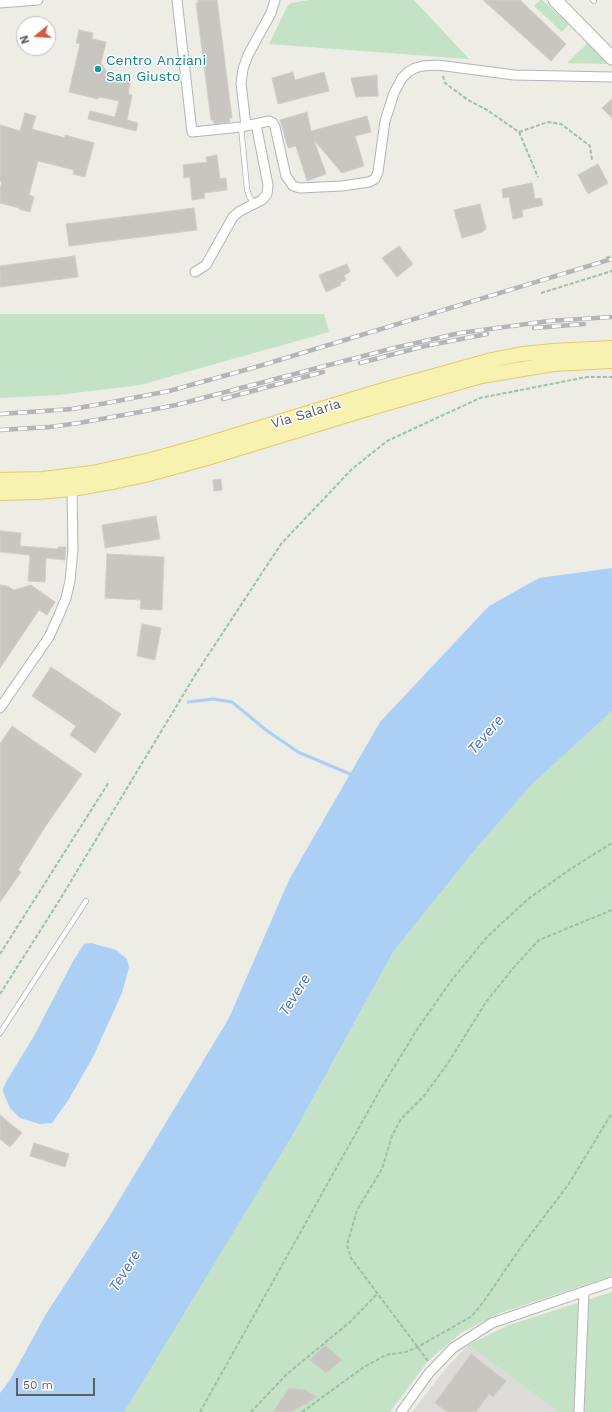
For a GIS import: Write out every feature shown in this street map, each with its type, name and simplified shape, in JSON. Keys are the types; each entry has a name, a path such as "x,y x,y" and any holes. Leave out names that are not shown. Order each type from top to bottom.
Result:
{"main road":[{"name":"Via Salaria","path":"0,480 43,479 92,473 157,459 380,391 512,356 553,351 612,348"},
{"name":"Via Salaria","path":"0,493 72,489 152,474 481,376 553,364 612,361"}],"street":[{"path":"0,3 38,0"},
{"path":"177,0 192,132 244,127 271,122 275,125 285,173 290,182 295,187 300,188 329,188 370,182 374,180 377,176 385,121 394,93 402,78 415,68 427,65 438,65 514,75 612,77"},
{"path":"244,127 241,83 242,69 276,0"},
{"path":"555,0 611,55"},
{"path":"195,272 206,265 232,217 265,197 268,187 256,124"},
{"path":"0,708 49,637 66,598 70,581 74,549 72,489"},
{"path":"401,1412 434,1368 453,1348 492,1323 612,1282"},
{"path":"579,1412 584,1292"}],"lane":[{"path":"244,127 247,189 248,196 254,204"},
{"path":"0,1033 86,901"}],"path":[{"path":"438,65 445,83 468,100 487,110 519,132 538,177"},
{"path":"519,132 548,122 561,124 590,146 592,160"},
{"path":"606,258 612,256"},
{"path":"541,294 612,272"},
{"path":"0,994 59,901 197,672 281,544 352,469 387,441 480,398 587,377 612,376"},
{"path":"0,954 109,782"},
{"path":"200,1412 380,1090 418,1028 450,981 487,937 528,899 572,868 612,843"},
{"path":"434,1368 351,1258 347,1245 357,1210 382,1169 392,1136 401,1119 424,1096 448,1063 486,1002 515,966 540,940 612,910"},
{"path":"302,1412 364,1367 386,1355 406,1352 418,1347 472,1316 521,1247 568,1185 612,1113"},
{"path":"251,1412 287,1374 350,1322 378,1293"}],"shaded area":[{"path":"468,1345 559,1412 412,1412 443,1372"}],"green space":[{"path":"310,0 414,0 469,59 269,44 287,7 291,3"},
{"path":"542,0 569,24 562,32 534,6"},
{"path":"588,43 608,64 567,63"},
{"path":"0,314 324,314 329,332 140,385 58,395 0,398"},
{"path":"612,711 612,1276 500,1313 462,1332 428,1361 390,1412 122,1412 295,1131 393,952 479,845 532,783"},
{"path":"612,1292 612,1412 559,1412 468,1345 509,1325"}],"water":[{"name":"Tevere","path":"612,568 612,711 532,784 479,845 393,952 295,1131 124,1412 0,1412 0,1393 10,1380 46,1314 109,1217 229,1018 289,880 380,722 489,606 539,578"},
{"path":"91,943 116,950 127,959 129,967 122,993 93,1057 69,1099 52,1123 40,1124 20,1118 10,1108 3,1089 34,1036 73,961 84,944"}],"building":[{"path":"198,0 217,0 232,118 229,118 230,122 214,124 213,120 211,120 196,3 198,3"},
{"path":"483,0 520,0 566,44 551,61"},
{"name":"Centro Anziani San Giusto","path":"79,30 93,33 92,39 106,42 101,63 109,75 131,79 128,94 132,95 127,120 138,123 136,131 88,119 90,111 115,117 119,101 99,97 98,99 69,92 80,44 76,43"},
{"path":"293,72 295,80 324,72 329,91 278,104 272,78"},
{"path":"377,75 378,96 356,97 351,78"},
{"path":"612,99 612,118 602,108"},
{"path":"307,112 311,131 367,116 371,132 355,136 364,166 342,173 314,140 326,174 307,181 296,146 288,148 280,120"},
{"path":"25,113 36,116 32,129 65,138 65,135 94,143 85,177 73,174 74,170 38,161 29,195 34,197 30,212 0,203 0,189 2,181 0,181 0,125 20,131"},
{"path":"217,155 220,179 226,178 227,190 204,193 205,198 192,200 190,177 184,178 183,165 207,162 206,157"},
{"path":"598,164 608,183 588,194 578,175"},
{"path":"532,183 535,199 541,198 543,205 522,210 523,217 513,219 509,197 503,198 502,189"},
{"path":"480,204 486,229 482,232 462,238 454,210"},
{"path":"194,208 197,230 69,246 66,224"},
{"path":"399,246 413,264 397,277 382,258"},
{"path":"75,256 78,277 0,287 0,266"},
{"path":"347,264 350,272 344,275 346,280 340,283 341,285 326,292 319,275"},
{"path":"221,479 222,490 214,491 213,480"},
{"path":"156,516 160,539 105,548 102,525"},
{"path":"0,531 21,533 20,546 58,549 58,547 66,547 65,560 46,558 45,582 28,581 30,555 0,552"},
{"path":"107,554 164,557 162,610 140,609 141,600 105,598"},
{"path":"0,585 7,586 14,590 31,585 55,602 47,615 39,610 0,668"},
{"path":"142,624 161,628 155,660 137,656"},
{"path":"51,667 121,714 95,753 70,735 76,726 32,696"},
{"path":"12,726 82,774 45,827 18,870 21,872 0,902 0,744"},
{"path":"0,1115 22,1133 10,1147 0,1139"},
{"path":"34,1143 69,1154 65,1167 30,1156"},
{"path":"325,1345 342,1360 326,1373 310,1360"},
{"path":"471,1354 506,1381 493,1397 489,1394 476,1412 447,1412 435,1403"},
{"path":"289,1388 305,1390 317,1397 291,1412 273,1412"}],"waterway":[{"path":"188,702 213,699 232,702 266,730 298,752 350,774"}],"railway":[{"path":"0,414 72,409 169,391 256,367 612,259"},
{"path":"0,430 50,427 79,423 176,405 394,348 460,333 549,321 612,317"},
{"path":"534,328 584,324"},
{"path":"360,363 425,346 487,334"},
{"path":"223,399 323,372"}],"place":[{"name":"Centro Anziani San Giusto","path":"98,69"}]}
